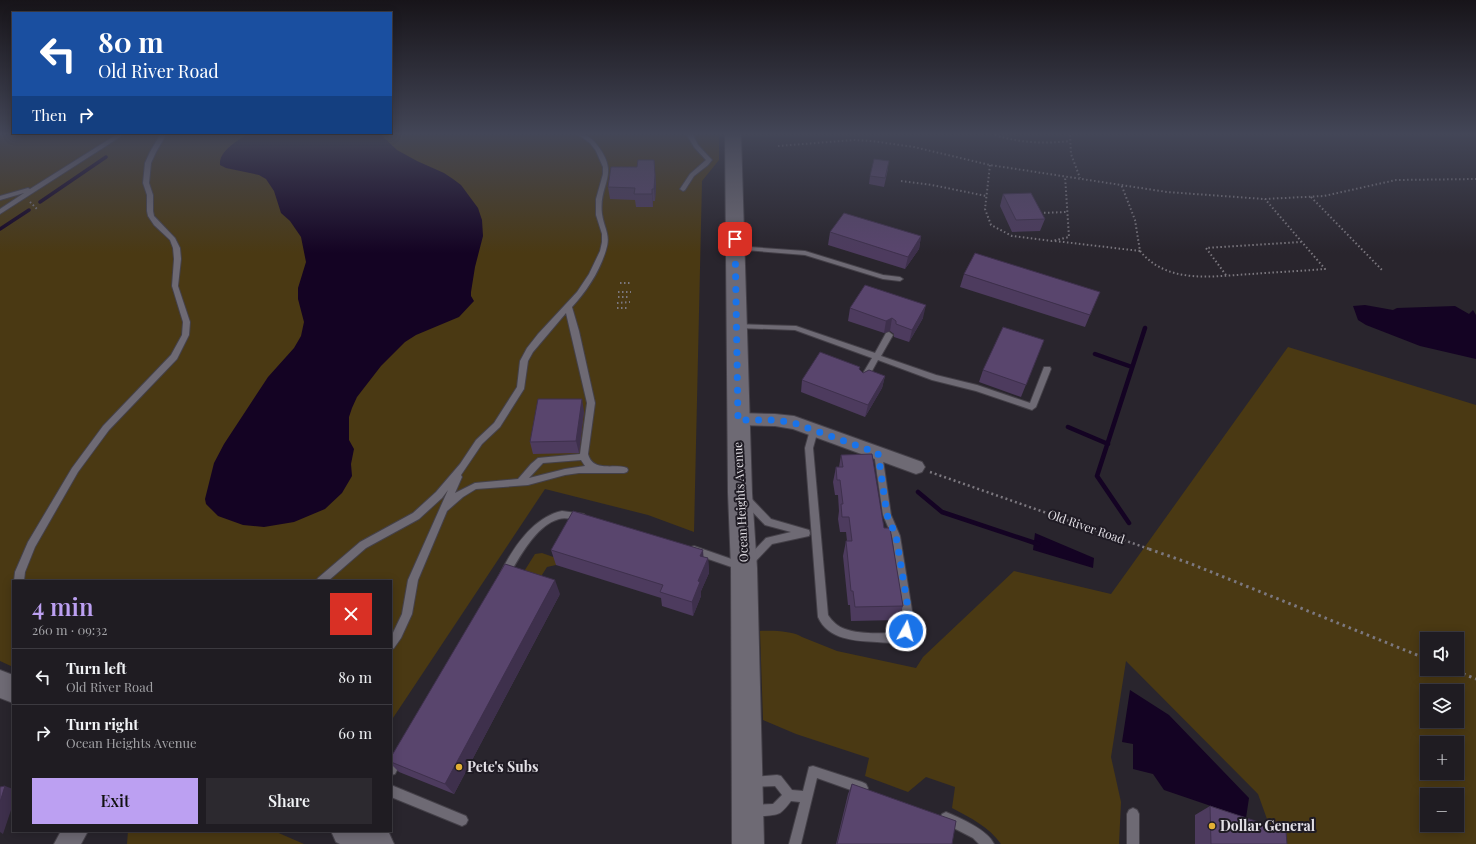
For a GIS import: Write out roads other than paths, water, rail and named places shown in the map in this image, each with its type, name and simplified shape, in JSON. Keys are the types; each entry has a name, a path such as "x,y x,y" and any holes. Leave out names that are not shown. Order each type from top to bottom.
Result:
{"main road":[{"name":"Ocean Heights Avenue","path":"734,174 738,420 744,568 746,797 748,844"},
{"path":"0,684 12,689"}],"street":[{"path":"738,420 775,420 794,423 916,467"},
{"path":"66,844 75,832"}],"lane":[{"path":"0,212 57,174"},
{"path":"19,580 20,572 31,545 75,470 106,428 174,357 186,334 186,320 176,292 178,254 172,239 152,217 149,208 150,194 146,182 147,174"},
{"path":"322,580 363,545 409,521 429,506 463,466 479,442 497,425 521,387 524,362 530,350 580,294 603,251 605,234 599,216 599,199 605,174"},
{"path":"683,189 692,174"},
{"path":"0,198 34,189"},
{"path":"735,248 805,253 882,277 900,278"},
{"path":"568,307 578,345 590,403 584,457 589,464 600,469"},
{"path":"736,326 796,328 935,378 977,388 1032,407 1046,369"},
{"path":"862,381 889,335"},
{"path":"814,430 809,448 823,617 828,624 837,630 858,638 898,636 906,631 909,623 896,536 887,515 878,453"},
{"path":"520,483 542,460 584,457"},
{"path":"392,644 398,635 407,614 413,580 463,466"},
{"path":"444,509 460,494 470,488 520,483 574,470 624,470"},
{"path":"740,492 768,522 806,533"},
{"path":"502,581 517,554 532,534 543,523 560,515 572,515 591,520"},
{"path":"685,547 744,568 769,541 806,533 817,533"},
{"path":"392,768 403,750"},
{"path":"795,844 813,771 872,792"},
{"path":"746,797 777,780 788,795 807,797"},
{"path":"392,791 462,820"},
{"path":"746,797 776,809 788,795"},
{"path":"1133,814 1133,844"},
{"path":"939,815 953,820 977,834 988,844"}],"waterway":[{"path":"40,202 80,174"},
{"path":"0,229 29,210"},
{"path":"1107,444 1145,328"},
{"path":"1095,354 1132,367"},
{"path":"1068,427 1107,444"},
{"path":"1107,444 1097,476 1129,523"},
{"path":"918,492 942,512 1038,544"}],"place":[{"name":"Pete's Subs","path":"459,767"},
{"name":"Dollar General","path":"1212,826"}]}
